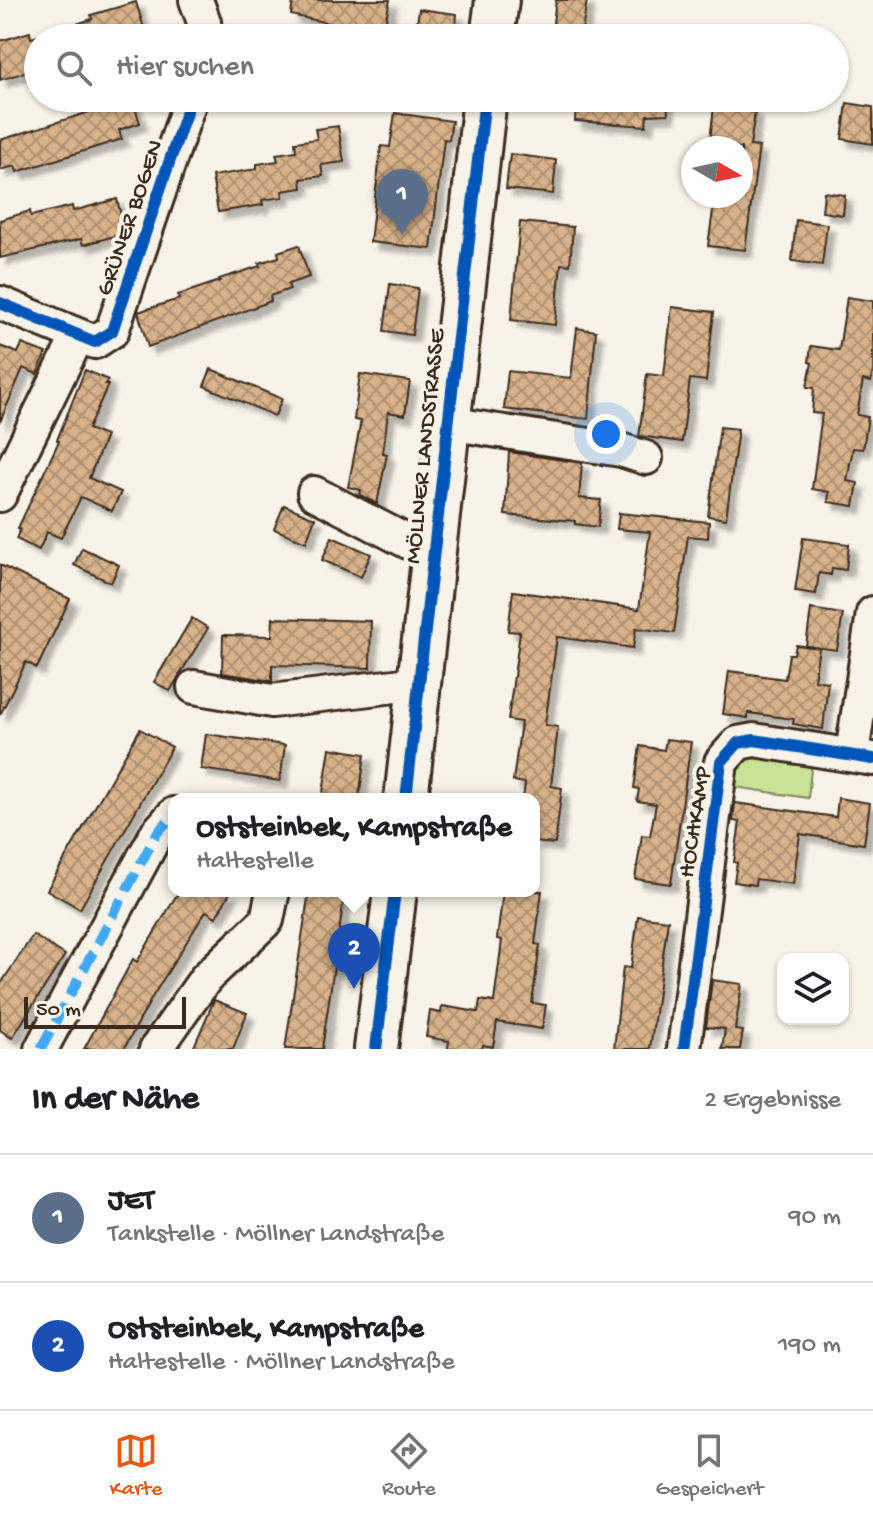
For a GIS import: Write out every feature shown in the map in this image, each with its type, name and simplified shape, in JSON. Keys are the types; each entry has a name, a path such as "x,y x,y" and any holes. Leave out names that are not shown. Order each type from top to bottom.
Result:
{"main road":[{"path":"494,24 497,0"},
{"name":"MÖLLNER LANDSTRASSE","path":"407,793 483,112"},
{"path":"376,1049 394,897"}],"street":[{"path":"196,0 204,24"},
{"name":"GRÜNER BOGEN","path":"0,495 87,339 112,331 186,112"},
{"path":"0,303 87,339"},
{"name":"MÖLLNER LANDSTRASSE","path":"447,423 621,450 646,458"},
{"path":"314,493 433,555"},
{"path":"862,756 873,613"},
{"path":"194,687 272,701 419,683"},
{"name":"HOCHKAMP","path":"684,1049 721,762 738,743 754,740 862,756"},
{"path":"41,1049 157,833 168,821"},
{"path":"156,1049 206,978 267,920 272,897"}],"green space":[{"path":"768,753 812,760 808,798 728,786 742,763"}],"building":[{"path":"293,0 390,0 385,24 328,24 291,15"},
{"path":"556,0 587,0 583,24 553,24"},
{"path":"136,2 143,24 76,24 92,19 91,15"},
{"path":"419,9 457,14 456,24 417,24"},
{"path":"24,34 24,72 0,80 0,41"},
{"path":"849,103 873,107 873,144 842,139"},
{"path":"90,112 136,112 140,123 119,130 122,139 17,172 15,166 0,170 0,140"},
{"path":"575,112 668,112 647,115 646,126 575,121"},
{"path":"713,112 755,112 751,136 710,136"},
{"path":"395,113 452,121 449,140 444,139 431,249 370,242 381,146 390,147"},
{"path":"338,126 344,162 321,165 323,176 301,179 302,188 282,191 283,197 262,200 263,205 218,212 212,176 257,169 257,164 278,161 276,154 296,151 295,142 317,139 315,129"},
{"path":"753,146 759,147 753,191"},
{"path":"510,154 556,160 553,194 506,189"},
{"path":"824,192 845,195 843,215 822,212"},
{"path":"117,199 125,233 83,245 81,239 0,258 0,220 30,211 31,216 72,206 73,211"},
{"path":"713,208 751,208 745,250 708,246"},
{"path":"796,220 827,224 822,265 792,261"},
{"path":"520,222 573,227 570,265 561,264 555,325 511,320"},
{"path":"299,245 309,277 288,284 290,289 270,296 271,301 148,347 138,312 260,266 259,263 279,257 278,252"},
{"path":"390,284 418,288 412,335 384,331"},
{"path":"847,297 873,301 873,371 871,382 863,380 857,415 868,417 863,449 853,448 847,481 858,483 854,506 828,502 829,492 812,489 822,414 812,413 814,388 807,387 812,363 809,362 811,346 839,350"},
{"path":"672,307 714,312 706,381 690,379 682,442 639,436 647,374 664,376"},
{"path":"577,328 596,331 588,419 504,409 508,371 571,378"},
{"path":"22,344 46,353 37,374 23,368 0,422 0,346 18,353"},
{"path":"211,369 282,399 275,416 204,386"},
{"path":"85,370 108,380 88,429 106,436 89,478 121,492 112,511 81,497 61,538 47,532 39,550 16,539 18,528 59,441"},
{"path":"360,374 410,381 405,415 388,412 383,453 387,454 377,504 360,495 361,490 348,487 361,421 354,420"},
{"path":"720,427 738,429 726,519 708,516"},
{"path":"509,452 582,463 579,498 601,500 598,527 575,524 575,521 505,515"},
{"path":"284,505 315,518 306,542 274,529"},
{"path":"619,513 709,522 708,538 688,536 674,633 636,628 633,648 557,637 545,725 558,727 551,786 562,788 555,844 540,843 540,793 524,793 525,783 513,781 521,722 508,720 520,632 508,631 513,591 639,609 650,532 617,529"},
{"path":"332,537 371,554 361,577 322,560"},
{"path":"803,538 849,544 846,570 832,568 831,575 819,573 816,594 795,591"},
{"path":"82,548 119,565 111,583 74,565"},
{"path":"0,565 70,599 37,668 26,662 0,715"},
{"path":"811,609 843,614 837,650 806,646"},
{"path":"192,618 208,628 170,691 154,682"},
{"path":"273,618 371,621 370,668 272,665 272,681 222,673 223,635 272,636"},
{"path":"796,645 819,648 814,680 828,682 823,729 793,724 794,719 748,713 748,718 723,714 729,671 785,679 789,654 794,654"},
{"path":"140,729 172,747 80,909 47,890"},
{"path":"206,734 285,745 280,781 201,769"},
{"path":"666,739 691,742 671,884 635,879 642,835 650,836 656,804 637,801 639,789 634,788 640,746 664,750"},
{"path":"330,748 365,754 360,793 323,793"},
{"path":"838,798 870,803 864,844 800,834 793,884 756,879 755,885 734,882 740,822 733,821 735,803 836,817"},
{"path":"542,891 535,944 540,945 532,1003 546,1005 542,1029 497,1022 493,1047 483,1045 482,1049 448,1049 449,1041 426,1037 430,1011 441,1013 442,1006 478,1012 480,1000 494,1002 502,940 497,939 502,897 540,897"},
{"path":"175,897 228,897 216,917 206,911 124,1049 84,1049 133,959 137,962"},
{"path":"308,897 344,897 322,1049 285,1049"},
{"path":"638,916 668,920 650,1049 614,1049 623,967 631,968"},
{"path":"33,935 65,955 12,1038 0,1030 0,985"},
{"path":"712,980 742,984 735,1030 743,1031 740,1049 722,1049 725,1029 706,1027"},
{"path":"214,1000 247,1013 233,1049 193,1049"}],"marked path":[{"path":"41,1049 157,833 168,821"}],"cycle path":[{"path":"0,303 95,342 112,331 186,112"},
{"path":"407,793 483,112"},
{"path":"684,1049 721,762 738,743 754,740 873,759"},
{"path":"376,1049 394,897"}],"place":[{"name":"JET","path":"402,235"},
{"name":"Oststeinbek, Kampstraße","path":"354,989"}]}
